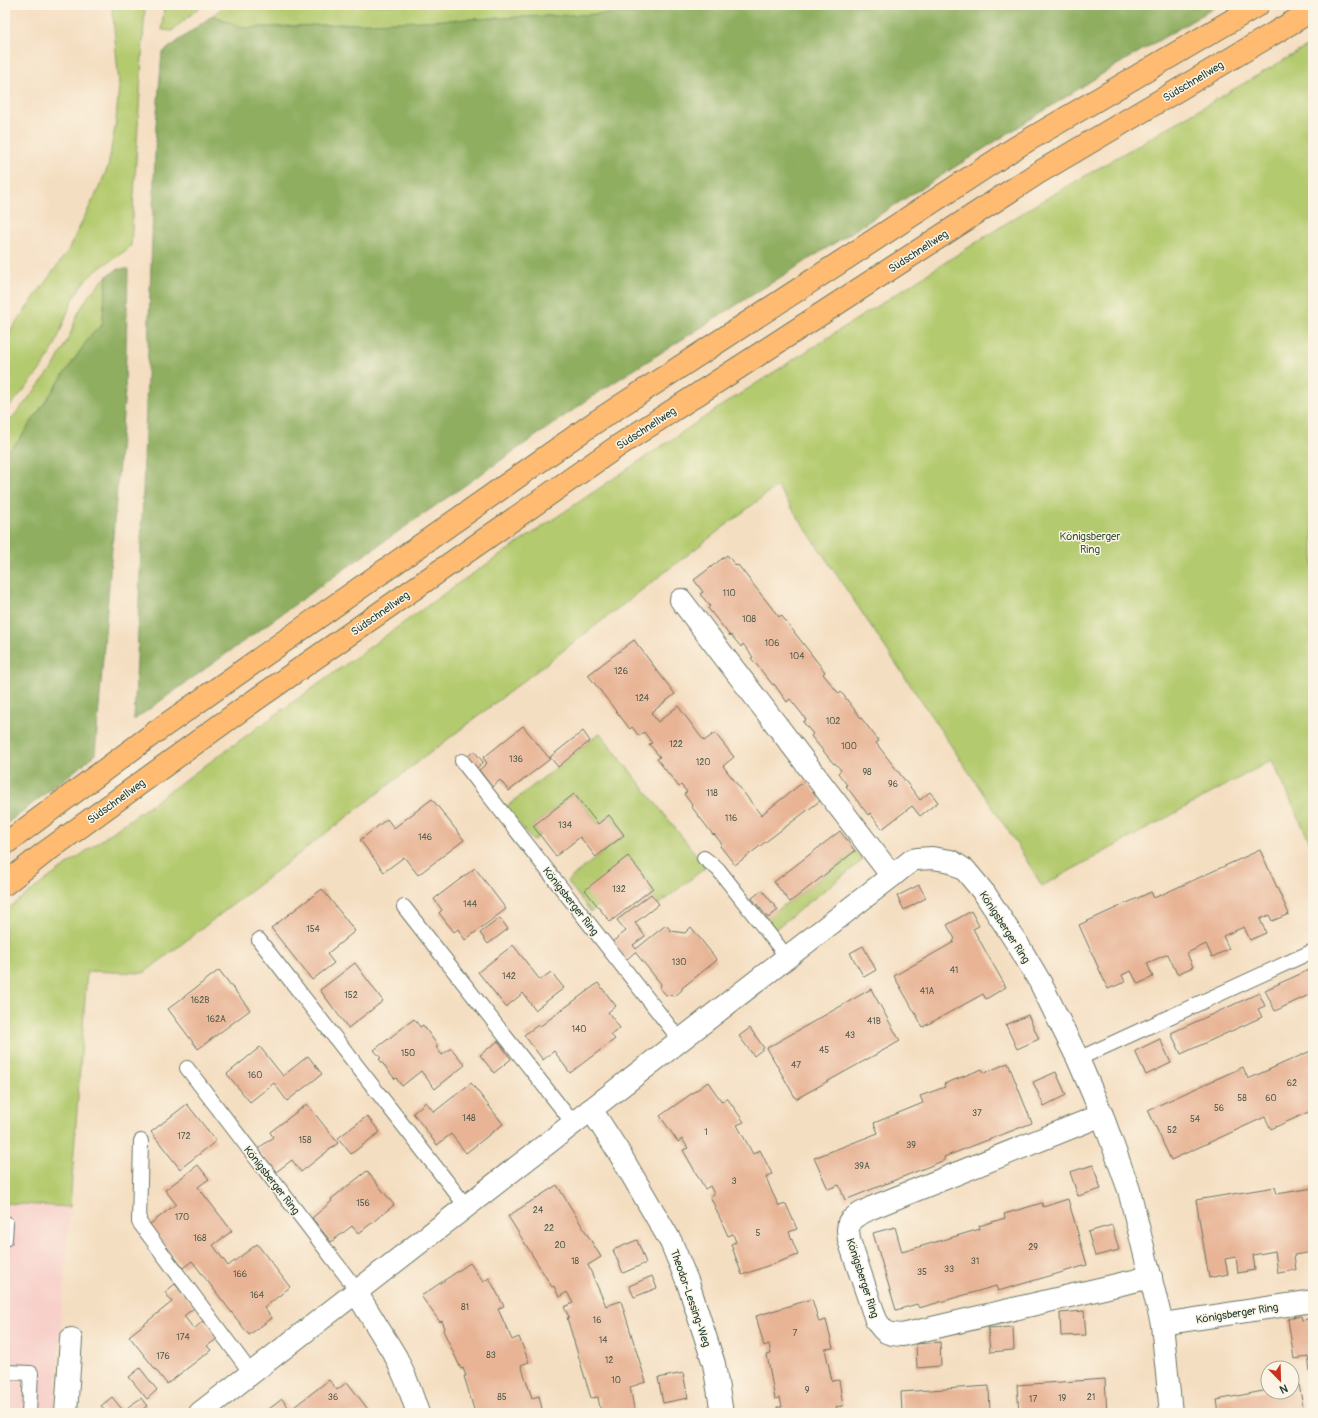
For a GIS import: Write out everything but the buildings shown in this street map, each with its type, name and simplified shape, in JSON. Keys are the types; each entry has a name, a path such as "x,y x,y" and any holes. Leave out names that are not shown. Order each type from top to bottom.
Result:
{"highway":[{"path":"5,844 154,733 594,423 1015,148 1258,5"},
{"name":"Südschnellweg","path":"5,884 43,854 241,710 618,446 1038,173 1313,10"}],"street":[{"path":"681,600 892,876"},
{"name":"Königsberger Ring","path":"200,1413 912,860 932,858 951,861 966,871 985,894 1034,971 1078,1059 1102,1115 1129,1190 1162,1324 1171,1413"},
{"name":"Theodor-Lessing-Weg","path":"590,1110 618,1151 671,1242 688,1283 714,1364 722,1413"},
{"name":"Königsberger Ring","path":"1102,1115 871,1208 856,1216 849,1222 849,1240 876,1320 883,1331 892,1335 902,1335 1151,1278"},
{"name":"Königsberger Ring","path":"356,1292 396,1357 418,1413"},
{"name":"Königsberger Ring","path":"1162,1324 1313,1301"},
{"path":"66,1413 71,1339"}],"lane":[{"name":"Königsberger Ring","path":"462,761 680,1040"},
{"path":"704,858 718,869 787,957"},
{"path":"404,907 573,1123"},
{"path":"259,940 466,1206"},
{"path":"1078,1059 1313,951"},
{"name":"Königsberger Ring","path":"187,1068 350,1281 356,1292"},
{"path":"141,1141 139,1222 251,1373"},
{"path":"5,1239 6,1223"},
{"path":"5,1372 31,1373 28,1413"}],"shaded area":[{"path":"5,1203 70,1207 54,1413 5,1413"}],"green space":[{"path":"112,5 145,5 131,246 98,269 81,286 70,307 51,353 33,380 5,411 5,338 67,252 108,167 116,121 119,85"},
{"path":"164,5 202,5 172,31 162,30"},
{"path":"226,5 665,5 652,12 243,28 213,15"},
{"path":"665,5 1219,5 1110,69 602,390 340,572 134,720 156,125 162,53 213,15 243,28 652,12"},
{"path":"1313,43 1313,849 1272,760 1042,886 1013,838 777,486 144,973 87,971 70,1207 5,1203 5,911 456,585 718,408 1030,208"},
{"path":"118,269 128,269 125,390 95,755 5,825 5,454 19,440 93,332 102,326 107,276"},
{"path":"107,276 102,326 93,332 19,440 5,454 5,426 54,366 70,335 78,313 89,295"},
{"path":"600,733 706,867 659,904 649,891 653,888 628,857 598,906 591,912 567,881 624,835 609,815 598,824 574,794 533,826 540,835 533,841 506,807"},
{"path":"855,851 863,860 774,930 766,919"}]}
